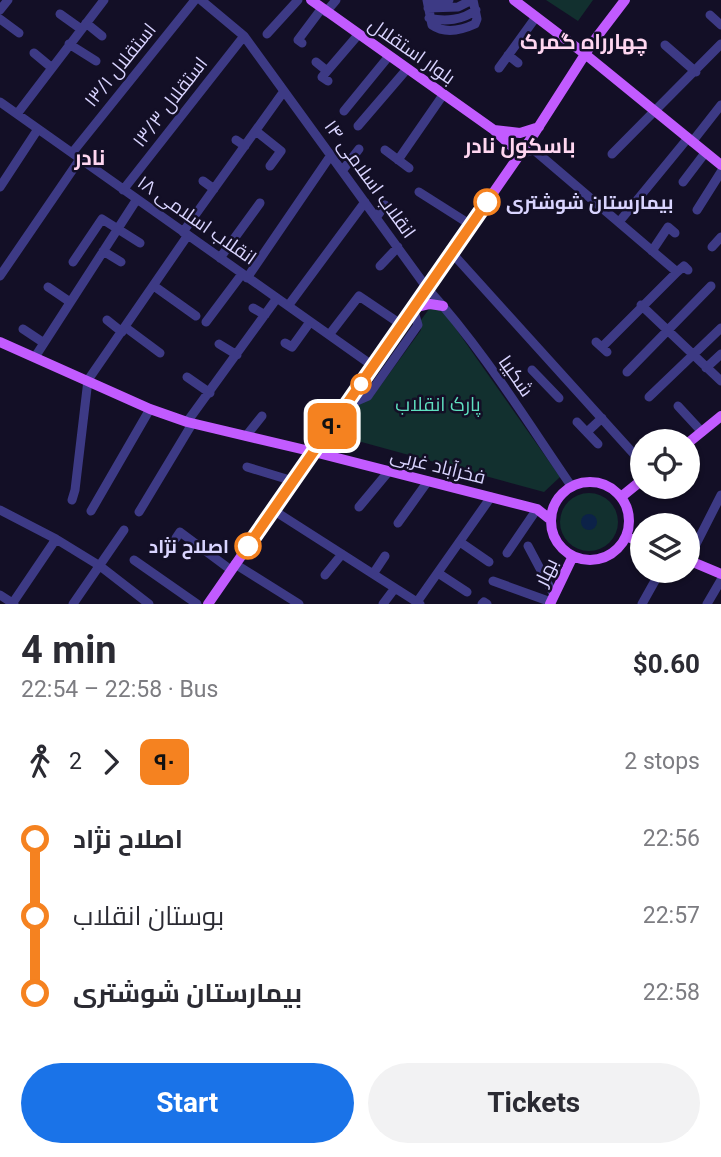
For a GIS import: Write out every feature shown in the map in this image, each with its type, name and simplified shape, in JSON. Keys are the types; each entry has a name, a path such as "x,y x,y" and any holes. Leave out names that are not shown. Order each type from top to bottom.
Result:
{"main road":[{"name":"بلوار استقلال","path":"311,0 494,130 520,154"},
{"path":"514,0 586,54 721,165"},
{"path":"208,604 625,0"},
{"path":"494,130 520,133 539,127"},
{"path":"413,308 430,304 443,306"},
{"path":"0,342 150,409 190,423 314,452"},
{"path":"702,432 721,416"},
{"name":"فخرآباد غربی","path":"314,452 537,509 551,520"},
{"path":"596,482 612,489 621,497 629,514 626,536 616,550 602,558 589,560 573,556 556,539 551,520 557,500 572,487 596,482"},
{"path":"621,497 630,490"},
{"path":"626,536 630,538"},
{"name":"بهار","path":"553,598 573,556"},
{"path":"700,565 721,574"}],"street":[{"path":"0,10 8,0"},
{"path":"17,114 104,0"},
{"name":"۱۳/۱ استقلال","path":"1,272 76,156 195,0"},
{"name":"۱۴ انقلاب اسلامی","path":"201,0 244,36 427,288"},
{"path":"267,34 298,0"},
{"path":"302,43 298,40 336,0"},
{"path":"428,6 449,0"},
{"path":"428,6 447,20 462,18 474,3"},
{"path":"60,14 102,36"},
{"path":"710,15 721,25"},
{"path":"499,68 536,17"},
{"path":"0,19 19,33"},
{"path":"316,62 326,76 358,34"},
{"name":"۱۳/۳ استقلال","path":"123,190 244,36"},
{"path":"69,44 96,61"},
{"path":"612,154 721,44"},
{"path":"665,46 696,72"},
{"path":"34,53 52,68"},
{"path":"508,55 518,62"},
{"path":"344,111 389,57"},
{"path":"358,126 407,69"},
{"path":"72,500 88,380 154,286 214,188 284,91"},
{"path":"398,160 443,95"},
{"path":"0,117 4,105"},
{"name":"۱۸ انقلاب اسلامی","path":"4,105 373,366"},
{"path":"620,222 721,105"},
{"path":"0,187 38,129"},
{"path":"256,131 281,151 270,166"},
{"path":"236,140 245,146"},
{"path":"342,171 359,149"},
{"path":"385,150 409,168"},
{"path":"520,154 534,150 677,272"},
{"path":"683,182 705,153"},
{"path":"206,322 245,276 331,155"},
{"path":"697,210 721,165"},
{"path":"203,181 214,188"},
{"path":"419,192 471,225"},
{"path":"35,357 137,199"},
{"path":"288,306 365,202"},
{"path":"220,258 260,203"},
{"path":"376,218 385,205"},
{"path":"73,262 102,219 140,243"},
{"path":"652,251 668,227 675,233"},
{"path":"712,247 721,237"},
{"path":"380,266 398,247"},
{"path":"103,251 121,262"},
{"path":"452,253 630,450"},
{"path":"602,347 677,272 684,266 688,270"},
{"path":"154,286 196,316"},
{"path":"627,372 711,286"},
{"path":"48,287 70,302"},
{"name":"شکیبا","path":"427,288 501,384 572,487"},
{"path":"329,335 359,296 402,325"},
{"path":"139,512 190,423 277,298"},
{"path":"642,305 721,381"},
{"path":"253,308 265,315"},
{"path":"345,407 368,396 418,325 413,308"},
{"path":"107,320 160,353"},
{"path":"285,343 292,347 310,322"},
{"path":"648,396 721,328"},
{"path":"23,329 44,343"},
{"path":"219,344 237,355"},
{"path":"706,368 721,354"},
{"path":"532,369 559,398"},
{"path":"541,379 557,369"},
{"path":"187,377 210,393"},
{"path":"678,406 702,432"},
{"path":"91,511 150,409"},
{"path":"246,436 262,416"},
{"path":"587,432 602,418"},
{"path":"577,422 598,444"},
{"path":"247,467 293,481"},
{"path":"359,507 389,471"},
{"path":"398,523 428,481"},
{"path":"700,536 721,495"},
{"path":"273,510 418,603 491,497"},
{"path":"507,553 537,509"},
{"path":"0,510 100,566 149,604"},
{"path":"73,604 124,530"},
{"path":"176,538 180,532 233,567 299,604"},
{"path":"0,595 13,604 56,539"},
{"path":"460,542 489,562"},
{"path":"528,546 553,598"},
{"path":"325,575 342,554"},
{"path":"373,574 385,556"},
{"path":"134,559 197,604"},
{"path":"438,573 467,592"},
{"path":"707,604 721,580"},
{"path":"493,581 553,598 563,604"},
{"path":"642,604 654,583"},
{"path":"383,604 395,588"}],"green space":[{"path":"546,0 593,0 578,21"},
{"name":"پارک انقلاب","path":"429,309 442,309 560,477 544,492 336,435 352,409 373,396 421,330 421,320"},
{"path":"583,493 595,493 610,501 618,516 618,528 610,543 595,551 583,551 568,543 560,528 560,516 568,501"}],"water":[{"path":"586,514 592,514 597,522 595,528 586,530 581,525 581,519"}],"bus line":[{"name":"۹۰","path":"248,546 487,202"}],"place":[{"name":"بیمارستان شوشتری","path":"487,202"},
{"name":"اصلاح نژاد","path":"248,546"}],"district":[{"name":"چهارراه گمرک","path":"584,42"},
{"name":"باسکول نادر","path":"520,146"},
{"name":"نادر","path":"90,158"}]}
